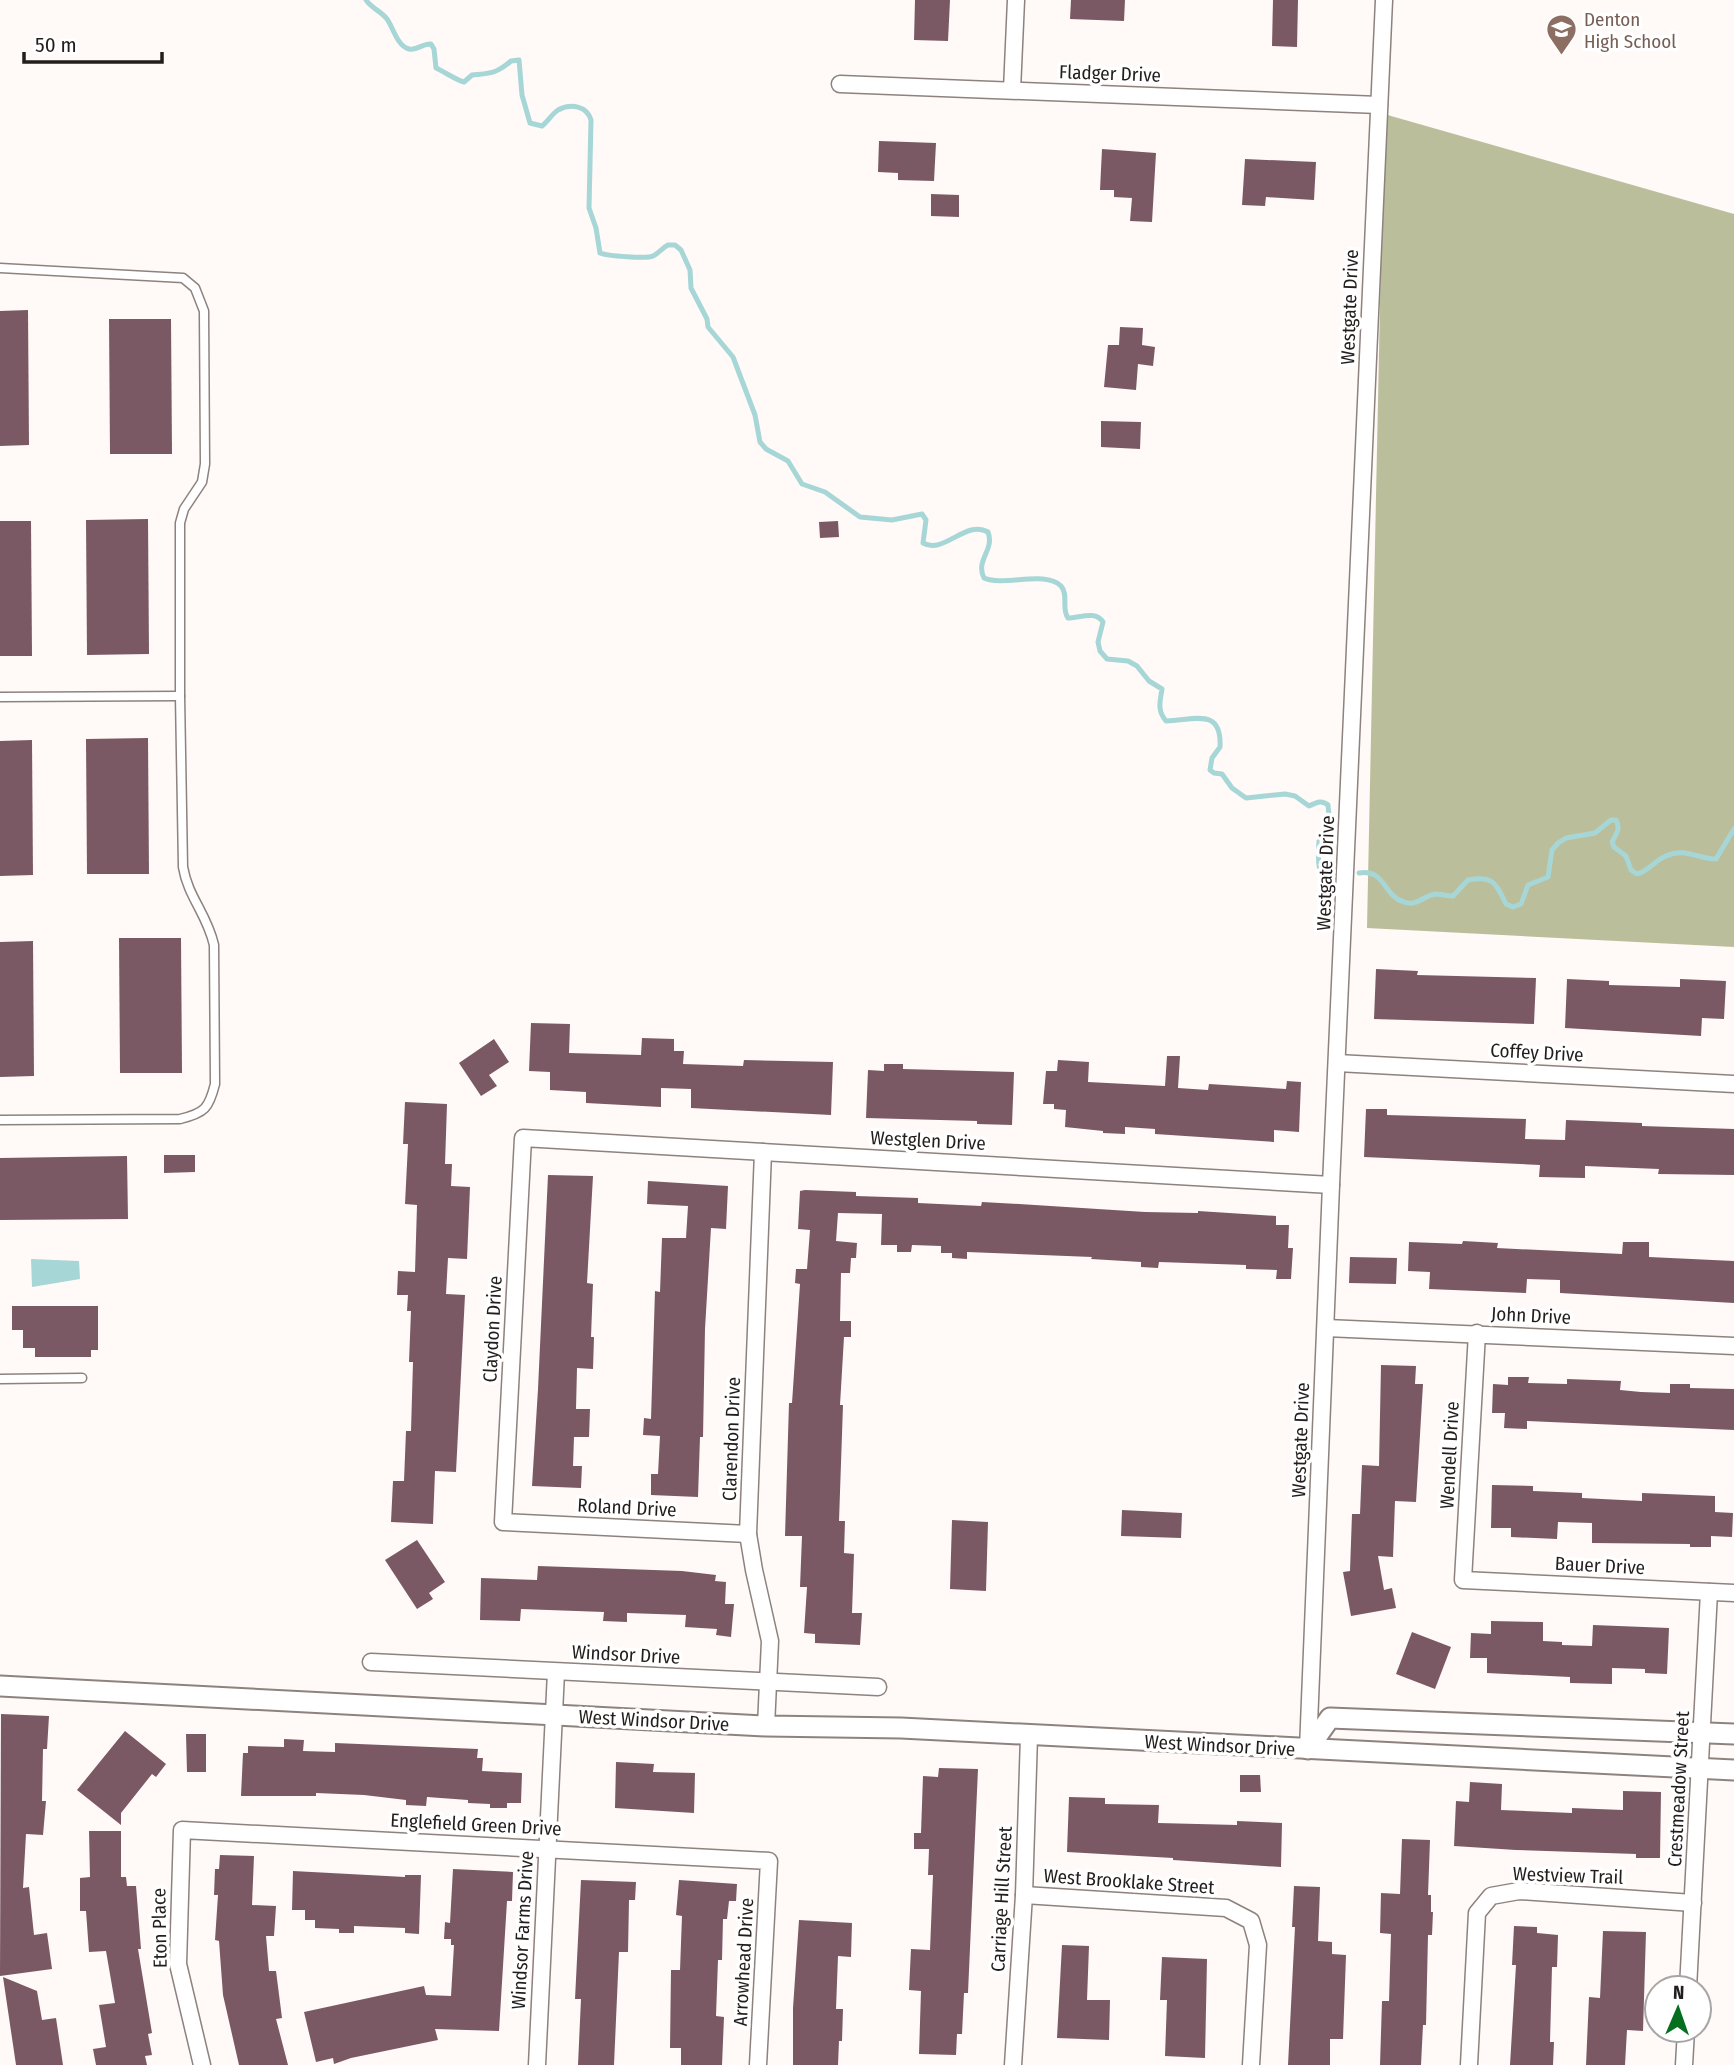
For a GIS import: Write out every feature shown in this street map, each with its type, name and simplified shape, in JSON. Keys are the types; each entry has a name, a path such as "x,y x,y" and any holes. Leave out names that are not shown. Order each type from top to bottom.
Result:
{"street":[{"path":"1012,90 1016,0"},
{"name":"Westgate Drive","path":"1308,1749 1384,0"},
{"name":"Fladger Drive","path":"841,84 1378,105"},
{"name":"Coffey Drive","path":"1337,1063 1734,1084"},
{"name":"Westglen Drive","path":"523,1138 1331,1185"},
{"name":"Claydon Drive","path":"503,1521 523,1138"},
{"name":"Clarendon Drive","path":"763,1152 748,1534 770,1641 766,1726"},
{"name":"John Drive","path":"1326,1328 1734,1346"},
{"name":"Wendell Drive","path":"1463,1580 1477,1333"},
{"name":"Roland Drive","path":"503,1521 748,1534"},
{"name":"Bauer Drive","path":"1463,1580 1734,1593"},
{"name":"Crestmeadow Street","path":"1689,1974 1709,1592"},
{"name":"Windsor Drive","path":"372,1662 878,1687"},
{"name":"Windsor Farms Drive","path":"537,2065 556,1672"},
{"name":"West Windsor Drive","path":"0,1686 766,1726 901,1728 1734,1770"},
{"name":"West Windsor Drive","path":"1308,1749 1330,1718 1734,1734"},
{"name":"Carriage Hill Street","path":"1013,2065 1024,1895 1029,1736"},
{"name":"Englefield Green Drive","path":"182,1830 769,1861"},
{"name":"Eton Place","path":"182,1830 178,1964 202,2065"},
{"name":"Arrowhead Drive","path":"758,2065 769,1861"},
{"name":"Westview Trail","path":"1469,2065 1477,1913 1490,1896 1519,1891 1693,1903"},
{"name":"West Brooklake Street","path":"1024,1895 1226,1908 1251,1921 1258,1945 1251,2065"},
{"path":"1684,2065 1685,2044"}],"lane":[{"path":"0,268 183,278 195,288 204,311 205,464 202,482 184,509 180,523 180,696 183,867 186,886 210,926 214,945 215,1084 210,1104 198,1115 180,1119 0,1119"},
{"path":"0,697 180,696"},
{"path":"0,1379 82,1378"}],"green space":[{"path":"1384,114 1734,214 1734,947 1367,928"}],"water":[{"path":"31,1259 79,1261 80,1279 32,1287"}],"building":[{"path":"915,0 950,0 948,41 914,40"},
{"path":"1071,0 1125,0 1124,21 1070,19"},
{"path":"1273,0 1298,0 1297,47 1272,46"},
{"path":"879,141 936,143 934,181 898,180 898,173 878,172"},
{"path":"1102,149 1156,153 1152,222 1130,221 1132,198 1114,197 1114,190 1100,190"},
{"path":"1245,159 1316,162 1314,200 1266,197 1265,206 1242,205"},
{"path":"931,194 959,195 959,217 931,216"},
{"path":"28,310 29,445 0,446 0,311"},
{"path":"109,319 171,319 172,454 110,454"},
{"path":"1120,327 1143,328 1142,345 1155,347 1153,366 1138,364 1136,390 1104,387 1108,345 1119,345"},
{"path":"1101,421 1141,422 1140,449 1101,447"},
{"path":"148,519 149,654 87,655 86,520"},
{"path":"0,521 31,521 32,656 0,656"},
{"path":"838,521 839,537 820,538 819,522"},
{"path":"148,738 149,874 87,874 86,739"},
{"path":"32,740 33,875 0,876 0,741"},
{"path":"119,938 181,938 182,1073 120,1073"},
{"path":"33,941 34,1076 0,1077 0,942"},
{"path":"1376,969 1418,971 1417,975 1536,978 1534,1024 1374,1019"},
{"path":"1567,979 1609,981 1609,985 1680,987 1680,979 1726,981 1724,1019 1702,1018 1701,1036 1565,1028"},
{"path":"531,1023 570,1024 569,1053 641,1055 642,1038 674,1039 674,1051 684,1051 683,1064 743,1066 744,1060 833,1062 831,1115 691,1108 691,1089 661,1088 661,1107 586,1103 586,1092 550,1090 550,1072 529,1071"},
{"path":"494,1039 509,1062 489,1075 497,1086 481,1096 459,1063"},
{"path":"1167,1056 1180,1056 1178,1088 1208,1090 1209,1084 1286,1089 1287,1081 1301,1082 1299,1132 1274,1130 1274,1142 1155,1134 1155,1129 1125,1127 1125,1134 1103,1133 1065,1127 1066,1110 1054,1109 1054,1104 1043,1104 1046,1071 1057,1071 1058,1060 1089,1062 1088,1082 1165,1086"},
{"path":"884,1064 903,1064 903,1069 1014,1072 1012,1125 977,1124 977,1121 866,1118 868,1070 884,1071"},
{"path":"405,1102 447,1104 445,1164 452,1164 451,1186 470,1187 467,1259 448,1258 446,1294 465,1295 456,1472 435,1471 433,1524 391,1522 393,1481 404,1481 406,1431 411,1431 411,1311 407,1311 408,1295 397,1295 398,1271 415,1272 417,1205 405,1204 408,1144 403,1144"},
{"path":"1366,1109 1387,1109 1387,1115 1526,1119 1525,1139 1565,1140 1566,1120 1734,1129 1734,1175 1658,1174 1659,1169 1585,1166 1585,1178 1539,1177 1540,1165 1364,1157"},
{"path":"164,1155 195,1155 195,1172 164,1173"},
{"path":"127,1156 128,1219 0,1220 0,1158"},
{"path":"548,1175 593,1176 587,1283 593,1284 593,1369 577,1368 576,1409 590,1409 589,1437 574,1437 573,1466 582,1466 581,1488 532,1486"},
{"path":"648,1181 728,1186 726,1229 711,1228 698,1497 651,1495 651,1474 658,1474 660,1436 643,1435 644,1418 651,1419 655,1291 660,1292 662,1238 686,1238 688,1206 647,1204"},
{"path":"800,1191 856,1192 856,1196 918,1198 918,1203 981,1206 982,1202 1145,1212 1198,1211 1276,1216 1276,1225 1289,1225 1288,1248 1293,1248 1291,1279 1276,1279 1277,1270 1246,1269 1246,1265 1159,1262 1158,1268 1141,1267 1141,1262 1091,1259 1092,1257 967,1252 967,1259 952,1258 952,1253 941,1253 941,1246 912,1245 911,1252 897,1252 897,1245 881,1245 882,1214 838,1213 836,1241 857,1243 856,1258 851,1258 850,1273 841,1273 840,1321 851,1321 851,1337 844,1337 840,1405 843,1405 839,1521 845,1521 844,1553 854,1554 852,1613 862,1613 860,1645 815,1643 815,1634 804,1633 807,1587 800,1587 802,1536 785,1536 789,1403 792,1403 800,1284 795,1283 796,1269 807,1269 810,1230 798,1229"},
{"path":"1463,1241 1498,1243 1497,1248 1622,1254 1623,1242 1649,1242 1649,1257 1734,1261 1734,1303 1560,1293 1560,1280 1527,1279 1526,1293 1429,1289 1430,1272 1408,1271 1409,1242 1462,1244"},
{"path":"1350,1257 1397,1258 1396,1284 1349,1283"},
{"path":"12,1306 98,1306 98,1350 91,1350 91,1357 35,1357 35,1348 23,1348 23,1330 12,1330"},
{"path":"1381,1365 1416,1366 1415,1384 1423,1384 1416,1502 1395,1501 1393,1557 1378,1556 1384,1590 1392,1588 1396,1608 1351,1616 1343,1572 1350,1571 1352,1514 1360,1514 1362,1465 1379,1466"},
{"path":"1508,1377 1529,1377 1528,1383 1567,1384 1567,1379 1621,1381 1620,1390 1641,1392 1670,1393 1670,1384 1690,1384 1690,1388 1734,1389 1734,1430 1527,1421 1527,1429 1504,1428 1505,1413 1492,1413 1493,1384 1508,1385"},
{"path":"1492,1485 1533,1486 1533,1491 1582,1493 1582,1498 1642,1501 1642,1493 1715,1496 1715,1512 1733,1513 1732,1537 1711,1536 1711,1547 1690,1547 1690,1544 1592,1543 1592,1523 1558,1522 1557,1539 1511,1537 1511,1528 1491,1528"},
{"path":"1122,1510 1182,1513 1181,1538 1121,1536"},
{"path":"952,1520 988,1522 986,1591 950,1589"},
{"path":"417,1540 445,1582 429,1593 433,1599 417,1609 385,1560"},
{"path":"538,1566 682,1571 716,1575 715,1581 726,1582 725,1604 734,1604 731,1637 716,1635 717,1629 685,1627 686,1615 627,1613 627,1622 603,1621 604,1612 521,1609 520,1621 480,1620 481,1578 537,1580"},
{"path":"1491,1621 1543,1622 1543,1641 1562,1642 1562,1645 1592,1646 1593,1625 1669,1628 1667,1674 1645,1673 1645,1669 1612,1668 1612,1684 1570,1683 1570,1677 1487,1673 1487,1658 1470,1658 1471,1633 1491,1634"},
{"path":"1412,1632 1451,1647 1435,1689 1396,1674"},
{"path":"1,1714 49,1716 47,1749 43,1749 42,1801 46,1801 43,1835 26,1834 23,1888 29,1887 34,1935 47,1933 52,1969 0,1976"},
{"path":"125,1731 166,1764 156,1777 152,1774 121,1813 121,1825 77,1790"},
{"path":"186,1734 206,1734 206,1772 187,1772"},
{"path":"284,1739 304,1740 303,1751 335,1752 335,1743 478,1749 477,1758 483,1758 482,1771 522,1773 521,1803 507,1803 507,1808 490,1808 490,1804 468,1803 468,1800 427,1797 426,1806 406,1805 406,1800 364,1795 316,1793 316,1796 241,1796 243,1753 248,1753 248,1746 284,1747"},
{"path":"616,1762 654,1764 653,1772 695,1773 694,1813 615,1808"},
{"path":"939,1768 978,1769 968,1993 964,1993 962,2034 957,2034 956,2055 919,2054 921,1991 909,1990 911,1949 930,1950 933,1875 928,1875 929,1849 914,1849 914,1833 921,1833 923,1776 938,1777"},
{"path":"1240,1775 1260,1775 1261,1792 1240,1792"},
{"path":"1470,1782 1502,1784 1501,1810 1572,1813 1572,1808 1623,1810 1623,1791 1661,1792 1660,1858 1636,1858 1636,1854 1454,1846 1456,1801 1469,1802"},
{"path":"1069,1797 1105,1798 1105,1804 1159,1805 1158,1823 1282,1823 1281,1867 1067,1852"},
{"path":"89,1831 121,1831 121,1877 126,1877 127,1886 136,1886 141,1949 138,1949 152,2033 148,2034 152,2055 145,2056 147,2065 96,2065 93,2049 106,2047 99,2005 115,2003 106,1951 89,1952 86,1911 80,1911 80,1878 90,1877"},
{"path":"1402,1839 1430,1840 1428,1895 1431,1895 1433,1912 1432,1935 1428,1935 1426,2025 1423,2025 1421,2065 1380,2065 1382,2001 1389,2001 1391,1934 1380,1933 1381,1893 1400,1894"},
{"path":"220,1855 254,1856 252,1905 276,1906 274,1936 266,1936 269,1971 276,1971 282,2018 276,2019 288,2065 239,2065 223,1995 219,1941 215,1940 218,1895 214,1895 215,1869 219,1869"},
{"path":"453,1869 513,1872 512,1901 507,1901 499,2031 435,2029 438,2040 334,2064 333,2058 316,2062 304,2012 424,1986 426,1995 451,1996 454,1945 451,1945 451,1939 444,1939 445,1922 450,1923"},
{"path":"293,1871 405,1877 421,1875 419,1934 405,1933 405,1928 354,1926 354,1933 339,1933 339,1929 315,1928 315,1920 305,1920 305,1910 292,1910"},
{"path":"581,1880 636,1882 635,1900 629,1900 628,1952 619,1952 614,2065 578,2065 581,1999 575,1999"},
{"path":"679,1880 737,1884 736,1901 729,1901 727,1919 723,1919 722,1960 718,1960 716,2016 724,2017 722,2065 681,2065 681,2048 670,2048 671,1970 680,1970 682,1916 676,1915"},
{"path":"1294,1886 1320,1887 1318,1941 1332,1942 1332,1954 1346,1955 1343,2039 1330,2039 1330,2065 1288,2065 1295,1927 1292,1927"},
{"path":"799,1920 852,1923 851,1957 838,1956 836,2009 843,2009 838,2065 793,2065 793,2008"},
{"path":"1514,1926 1537,1927 1537,1933 1558,1935 1557,1967 1552,1967 1550,2042 1554,2042 1553,2065 1510,2065 1516,1965 1512,1965"},
{"path":"1603,1931 1646,1932 1643,2031 1627,2030 1625,2065 1586,2065 1589,1997 1600,1998"},
{"path":"1062,1945 1089,1946 1087,2000 1110,2000 1109,2040 1057,2038"},
{"path":"1162,1957 1207,1959 1205,2058 1165,2056 1167,2000 1160,2000"},
{"path":"3,1977 37,1991 42,2020 56,2018 63,2065 16,2065"}],"waterway":[{"path":"366,0 387,19 398,40 405,47 412,49 431,44 436,68 461,81 464,82 472,75 493,72 511,61 519,60 522,95 530,123 542,126 558,110 568,107 578,107 586,112 591,120 589,208 600,253 643,257 653,256 668,245 675,245 681,250 690,270 691,288 707,319 708,327 733,357 755,415 760,442 766,449 788,461 802,484 825,492 860,517 892,520 922,514 926,520 923,543 939,545 972,530 988,532 989,544 982,566 984,578 1002,581 1045,579 1061,586 1068,618 1092,615 1103,622 1098,642 1100,651 1107,659 1128,661 1162,689 1160,709 1166,721 1195,718 1211,721 1216,726 1220,747 1212,758 1210,770 1222,774 1232,788 1246,798 1285,794 1295,796 1309,806 1321,802 1328,805 1330,828 1319,841 1319,866 1327,881 1337,883"},
{"path":"1359,873 1374,875 1397,899 1409,903 1436,894 1453,896 1468,880 1489,880 1500,891 1506,904 1513,907 1521,904 1528,885 1548,877 1552,850 1558,843 1566,838 1595,833 1611,820 1616,820 1618,826 1612,842 1614,847 1626,856 1631,870 1637,874 1673,854 1685,853 1716,859 1734,829"}],"place":[{"name":"Denton High School","path":"1561,57"}]}
